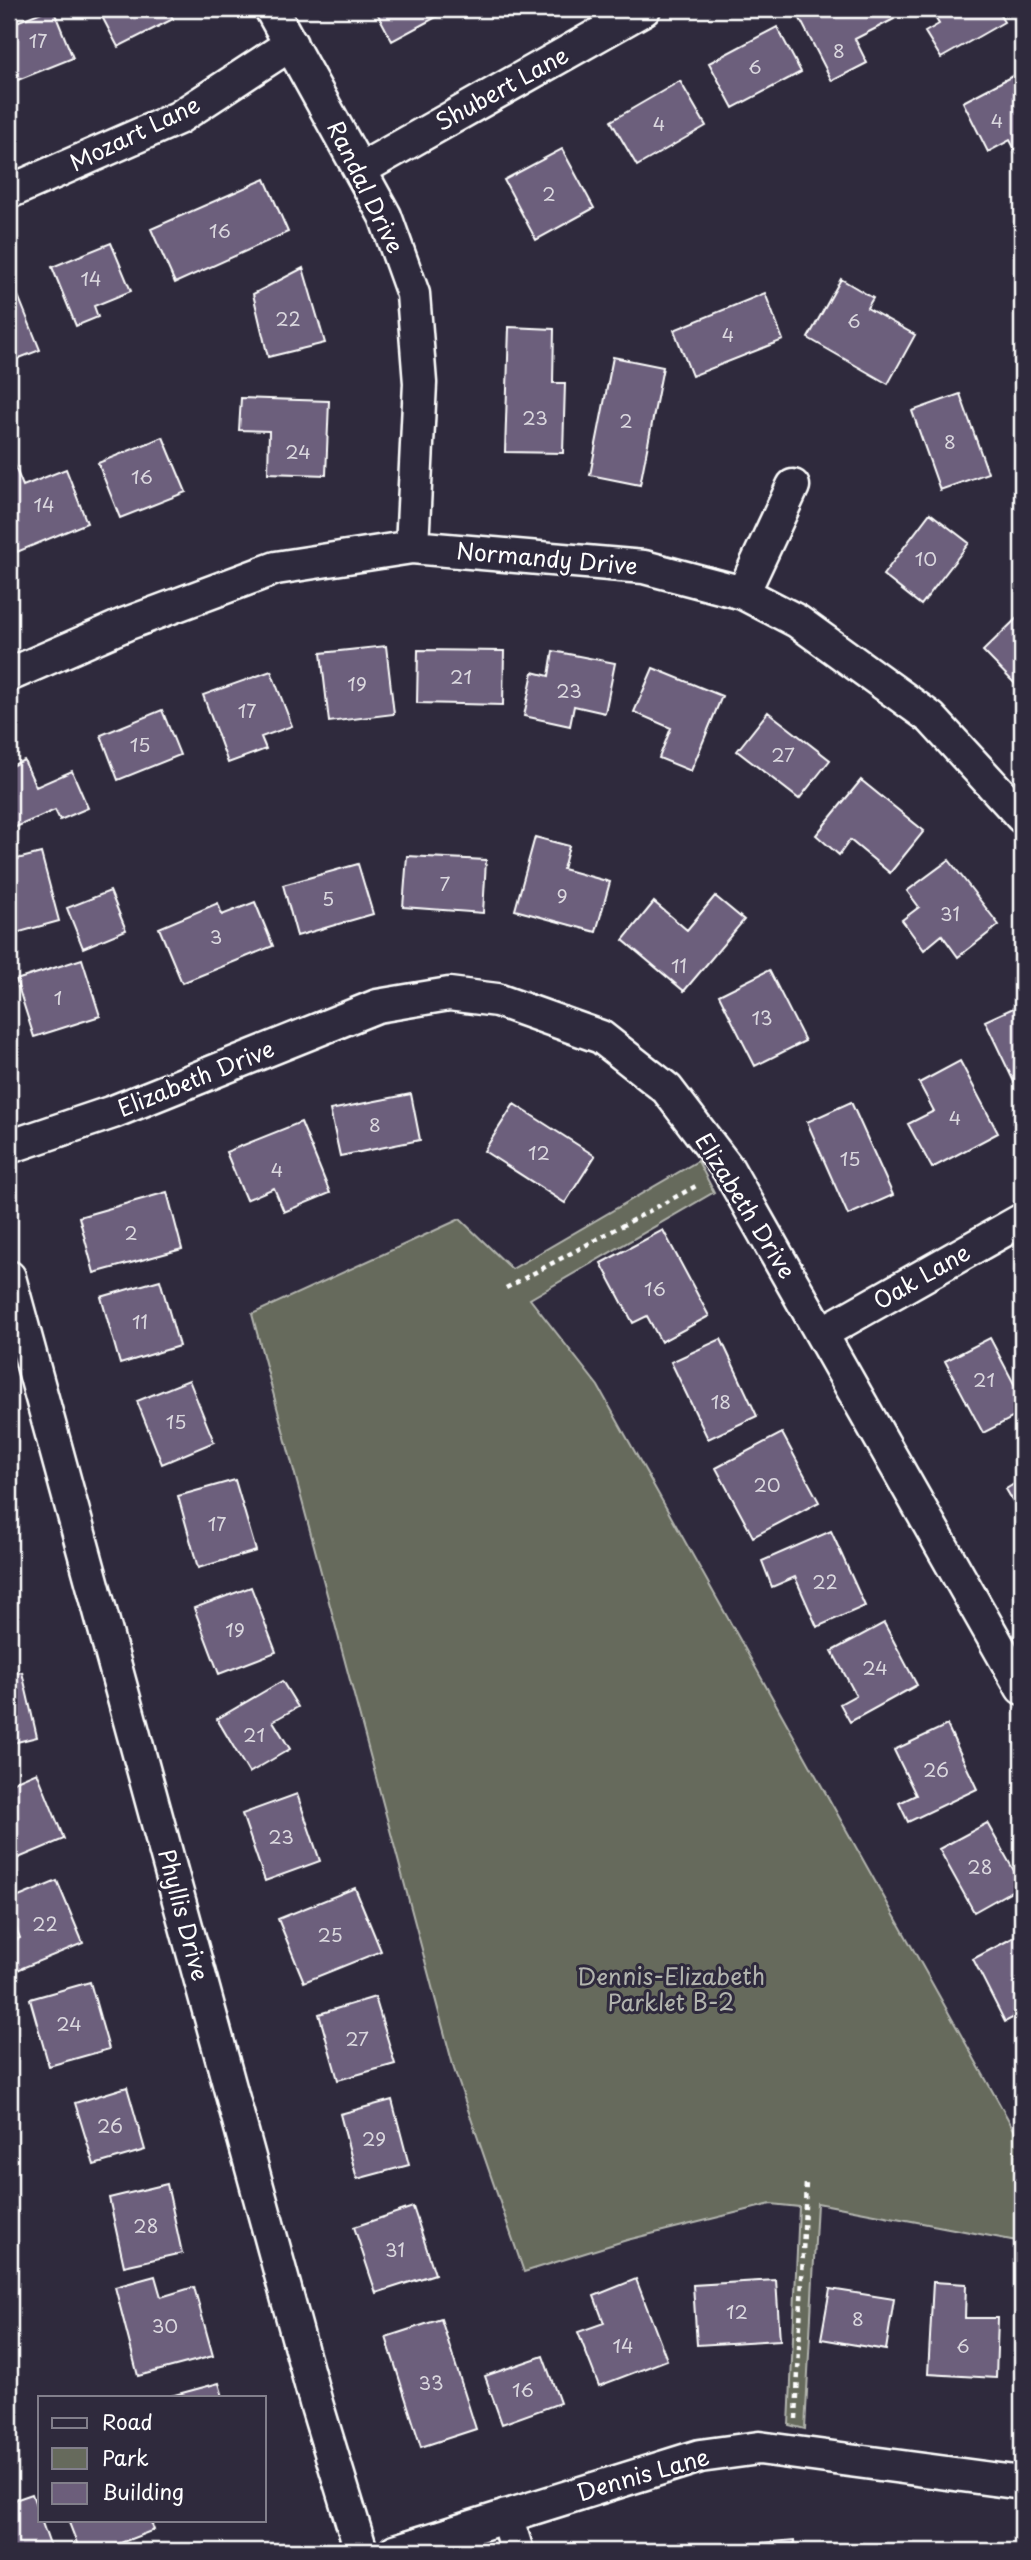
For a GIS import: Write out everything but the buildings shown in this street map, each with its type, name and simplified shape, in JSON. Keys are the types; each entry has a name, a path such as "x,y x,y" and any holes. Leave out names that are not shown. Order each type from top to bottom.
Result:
{"street":[{"name":"Randal Drive","path":"271,9 385,216 413,295 420,383 412,547"},
{"name":"Shubert Lane","path":"360,169 644,9"},
{"name":"Mozart Lane","path":"9,192 178,118 291,44"},
{"path":"743,593 793,486"},
{"name":"Normandy Drive","path":"9,675 126,624 276,568 412,547 644,567 743,593 797,621 932,718 1022,817"},
{"name":"Elizabeth Drive","path":"9,1147 113,1112 377,1006 449,994 497,1000 601,1037 667,1089 728,1169 1022,1688"},
{"name":"Oak Lane","path":"822,1333 1022,1220"},
{"name":"Phyllis Drive","path":"9,1277 316,2403 362,2551"},
{"name":"Dennis Lane","path":"395,2551 700,2456 759,2448 1022,2483"},
{"path":"506,2516 517,2551"}],"path":[{"path":"506,1288 728,1169"},
{"path":"794,2452 806,2182"}],"green space":[{"name":"Dennis-Elizabeth Parklet B-2","path":"698,1161 714,1192 530,1299 598,1386 1022,2144 1022,2242 817,2203 805,2429 789,2425 799,2207 771,2204 627,2240 524,2272 454,2069 252,1314 460,1219 512,1269"}]}
